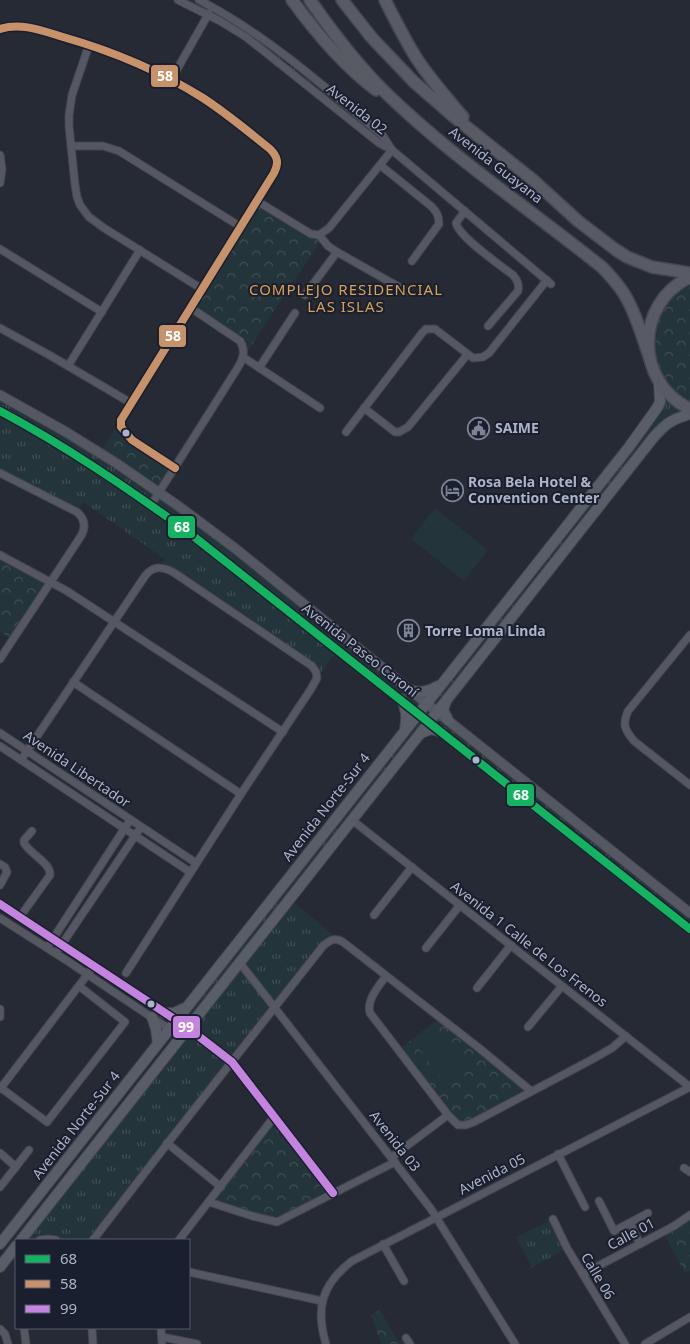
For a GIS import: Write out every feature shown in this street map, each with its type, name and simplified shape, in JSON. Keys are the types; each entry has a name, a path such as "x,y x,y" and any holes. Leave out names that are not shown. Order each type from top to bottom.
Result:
{"main road":[{"path":"292,0 342,61 364,82 415,120"},
{"name":"Avenida Guayana","path":"310,0 352,56 386,93 415,120 603,268 613,279 632,309 654,373 659,382"},
{"name":"Avenida Guayana","path":"342,0 372,38 414,82 533,180 578,221 626,257 652,267 690,275"},
{"path":"385,0 418,59 447,98 482,139"},
{"path":"650,359 648,335 655,311 667,293 690,275"},
{"path":"659,382 672,397 690,408"},
{"name":"Avenida Norte-Sur 4","path":"0,1244 652,416 660,402 659,382"},
{"name":"Avenida Norte-Sur 4","path":"25,1239 188,1028 653,438 668,423 676,418 690,414"},
{"path":"409,690 416,692 432,690 441,684"},
{"path":"400,699 405,706 407,714 404,730"},
{"path":"446,701 443,710 448,720"},
{"path":"420,733 431,729 442,732"},
{"path":"164,1013 174,1013 188,1006"},
{"path":"152,1018 156,1028 158,1044"},
{"path":"0,1267 15,1247"}],"street":[{"name":"Avenida 02","path":"178,0 233,29 256,45 379,143 392,150"},
{"name":"Avenida 02","path":"199,0 255,33 302,69 383,136 392,150"},
{"path":"170,80 212,7"},
{"path":"0,29 15,26 28,28 89,45 131,61 202,98 274,153 277,160 276,168 257,201 121,420 120,424 123,431 132,440 175,468"},
{"path":"89,45 75,84 70,105 69,126 76,191 80,205 89,217 99,225 202,289"},
{"path":"71,146 103,146 119,151 241,227"},
{"path":"257,201 311,234 319,235 329,228 392,150 549,282 489,353 478,359 467,355 435,329 426,329 346,432"},
{"path":"0,155 2,168 0,183"},
{"path":"380,165 431,206 439,218 439,224 412,261"},
{"path":"465,211 456,223 457,228 518,280 518,291 488,326"},
{"path":"319,235 336,252 406,291"},
{"path":"0,248 102,312"},
{"path":"68,366 140,250"},
{"path":"305,295 336,252"},
{"path":"151,505 243,357 244,349 240,341 191,308"},
{"path":"259,368 295,313"},
{"path":"0,328 131,403"},
{"path":"364,408 395,432 404,430 467,355"},
{"path":"243,357 320,408"},
{"name":"Avenida Paseo Caroní","path":"0,395 91,447 159,493 236,549 409,690 690,912"},
{"name":"Avenida Paseo Caroní","path":"0,411 90,464 151,505 218,555 690,929"},
{"path":"0,473 77,512 84,521 85,527 52,582 0,659"},
{"path":"0,555 52,582 282,732"},
{"path":"21,760 151,569 160,567 170,570 314,669 317,675 316,681 126,973"},
{"path":"690,635 628,711 624,726 634,741 690,785"},
{"path":"73,682 241,794"},
{"name":"Avenida Libertador","path":"0,733 196,863"},
{"name":"Avenida Libertador","path":"0,746 190,872"},
{"path":"47,948 130,820"},
{"name":"Avenida 1 Calle de Los Frenos","path":"352,820 690,1087"},
{"path":"56,954 141,826"},
{"path":"20,917 51,871 47,865 34,856 24,843 24,840 32,831"},
{"path":"0,864 5,867 7,872 0,885"},
{"path":"374,915 412,867"},
{"path":"0,904 188,1028 232,1062 332,1193"},
{"path":"426,948 460,905"},
{"path":"0,918 181,1037"},
{"path":"94,1239 274,1007 323,946 331,940 343,942 531,1091"},
{"path":"477,988 511,945"},
{"name":"Avenida 03","path":"240,963 437,1217 515,1344"},
{"path":"79,986 125,1022 47,1122 1,1089 94,966"},
{"path":"386,976 371,1000 369,1006 370,1014 458,1125 466,1125 606,1052 626,1036"},
{"path":"528,1026 562,986"},
{"path":"0,1009 0,1017"},
{"name":"Avenida 05","path":"322,1301 328,1286 340,1271 352,1261 690,1087"},
{"path":"209,1202 277,1222 393,1159 448,1114"},
{"path":"179,1239 274,1117"},
{"path":"168,1143 221,1186"},
{"path":"0,1187 29,1150"},
{"path":"0,1153 16,1167"},
{"path":"558,1154 585,1207"},
{"path":"598,1201 614,1231 648,1214"},
{"name":"Calle 01","path":"582,1274 689,1218"},
{"name":"Calle 06","path":"553,1219 567,1248 625,1344"},
{"path":"630,1223 640,1244"},
{"path":"383,1244 404,1280"},
{"path":"190,1272 322,1301 320,1318 326,1344"},
{"path":"645,1344 690,1317"},
{"path":"0,1329 5,1334 8,1344"},
{"path":"24,1329 26,1344"},
{"path":"92,1329 93,1344"},
{"path":"162,1341 197,1344"}],"green space":[{"path":"178,0 199,0 221,12 359,116 392,150 246,38"},
{"path":"257,201 311,234 329,228 242,360 243,346 191,308"},
{"path":"690,277 690,409 654,373 651,320"},
{"path":"660,393 690,409 690,421 684,416 667,423 437,711 690,913 690,929 429,722 290,899 339,940 331,940 94,1239 28,1239 23,1237 187,1029 177,1021 418,713 337,650 317,678 316,672 160,567 165,559 83,502 77,512 0,473 0,395 145,483 426,703 629,447"},
{"path":"121,420 123,431 175,468 159,493 100,453"},
{"path":"435,508 488,550 464,581 411,539"},
{"path":"0,555 52,582 13,639 0,632"},
{"path":"440,1018 531,1091 474,1122 455,1122 398,1050"},
{"path":"438,1030 468,1068 447,1084 417,1046"},
{"path":"274,1117 333,1193 281,1220 209,1202"},
{"path":"687,1218 690,1220 690,1271 685,1273 663,1232"},
{"path":"553,1219 567,1248 532,1268 516,1237"},
{"path":"380,1310 398,1341 406,1338 410,1344 381,1344 371,1315"}],"transit line":[{"name":"58","path":"0,29 16,26 40,30 100,49 153,71 187,88 212,104 270,149 276,157 277,166 274,173 121,420 121,427 132,440 175,468"},
{"name":"68","path":"0,411 93,466 183,528 690,929"},
{"name":"99","path":"0,904 188,1028 232,1062 333,1193"}],"place":[{"name":"SAIME","path":"479,428"},
{"name":"Rosa Bela Hotel & Convention Center","path":"452,490"},
{"name":"Torre Loma Linda","path":"409,631"}],"district":[{"name":"COMPLEJO RESIDENCIAL LAS ISLAS","path":"346,298"}]}
